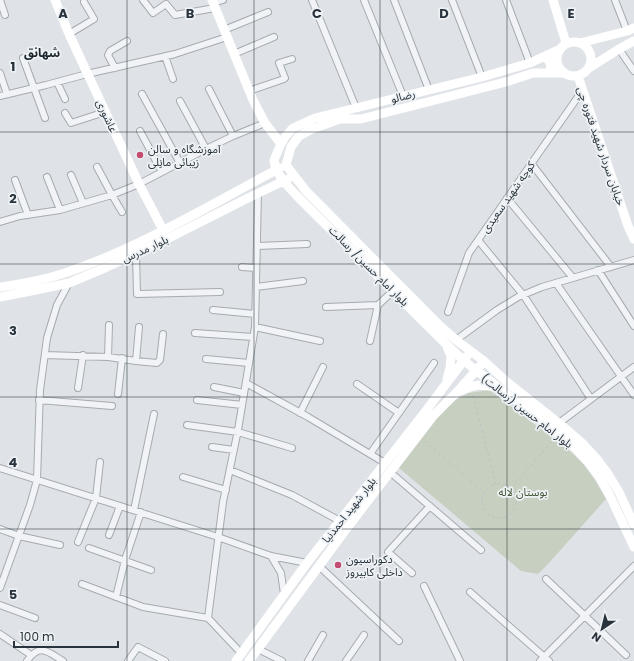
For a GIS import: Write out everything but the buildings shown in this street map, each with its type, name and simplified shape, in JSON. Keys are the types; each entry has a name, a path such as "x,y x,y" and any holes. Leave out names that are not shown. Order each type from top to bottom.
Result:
{"main road":[{"name":"عاشوری","path":"55,0 87,74 139,184 163,230"},
{"path":"553,0 566,43"},
{"path":"214,3 249,91 265,123 281,144"},
{"path":"580,43 631,29"},
{"path":"589,68 591,61 590,53 586,47 580,43 573,41 566,43 558,50 556,59 558,67 570,76 578,76 634,41"},
{"name":"رضالو","path":"276,170 274,160 285,137 293,128 315,118 482,77 530,63 558,50"},
{"path":"544,56 551,63 551,69 548,73"},
{"name":"رضالو","path":"286,165 291,147 299,136 319,126 340,119 361,119 509,81 534,73 564,73"},
{"name":"خیابان سردار شهید فتوره چی","path":"578,76 628,226 634,239"},
{"name":"بلوار مدرس","path":"0,287 34,282 134,249 163,230 286,165"},
{"name":"بلوار امام حسین/ رسالت","path":"286,165 293,176 311,196 436,321 470,351"},
{"name":"بلوار امام حسین/ رسالت","path":"276,170 284,182 464,361"},
{"name":"بلوار مدرس","path":"0,297 69,283 134,249 284,182 293,176"},
{"path":"444,342 451,356 450,368 445,384"},
{"name":"بلوار شهید احمدنیا","path":"236,661 307,563 425,412 470,351"},
{"name":"بلوار امام حسین (رسالت)","path":"470,351 583,444 608,474 619,492 634,525"},
{"name":"بلوار امام حسین (رسالت)","path":"464,361 558,434 576,449 589,463 600,478 610,496 634,547"},
{"name":"بلوار شهید احمدنیا","path":"249,661 318,566 433,416 477,371 484,361"},
{"path":"457,392 471,386 481,384 499,388"}],"street":[{"path":"0,0 5,15"},
{"path":"143,0 153,13 166,4 175,15 223,0"},
{"path":"312,0 356,108"},
{"path":"364,0 403,96"},
{"path":"394,0 429,90"},
{"path":"452,0 482,77"},
{"path":"506,0 530,63"},
{"path":"615,0 631,29"},
{"path":"69,34 94,19 84,2"},
{"path":"0,96 165,56 226,34 268,12"},
{"path":"234,54 274,36"},
{"path":"115,68 108,53 127,41"},
{"path":"619,49 634,71"},
{"path":"165,56 173,78"},
{"path":"23,58 45,118"},
{"path":"249,91 284,79 285,78 279,63 292,59"},
{"path":"0,74 8,94"},
{"path":"57,82 65,99"},
{"path":"209,89 233,136"},
{"name":"کوچه شهید سعیدی","path":"448,312 469,253 582,91"},
{"path":"142,94 180,163"},
{"path":"180,101 206,149"},
{"path":"65,113 71,123 105,112"},
{"path":"0,222 28,215 60,210 112,195 139,184 233,136 265,123"},
{"path":"140,131 162,172"},
{"path":"531,163 611,267"},
{"path":"97,167 122,212"},
{"path":"71,175 83,203"},
{"path":"47,177 60,210"},
{"path":"15,180 28,215"},
{"path":"208,618 218,537 238,432 255,327 258,193"},
{"path":"507,198 573,278"},
{"path":"478,240 524,296 591,399"},
{"path":"257,246 307,244"},
{"path":"134,249 137,294 220,292"},
{"path":"456,340 497,310 542,287 634,260"},
{"path":"242,267 256,268"},
{"path":"598,270 634,326"},
{"path":"256,287 303,280"},
{"path":"1,585 30,506 37,480 39,400 46,338 57,305 69,283"},
{"path":"556,283 634,395"},
{"path":"370,341 378,305 393,290"},
{"path":"326,307 378,305"},
{"path":"213,310 255,314"},
{"path":"108,357 109,325"},
{"path":"136,362 139,327"},
{"path":"255,327 320,341"},
{"path":"195,333 253,337"},
{"path":"45,355 83,355 122,358 136,362 158,363 160,360 163,334"},
{"path":"78,388 83,355"},
{"path":"118,394 122,358"},
{"path":"206,359 249,363"},
{"path":"370,454 434,363"},
{"path":"300,413 323,366"},
{"path":"559,423 634,367"},
{"path":"246,383 385,463"},
{"path":"357,384 398,413"},
{"path":"214,387 244,393"},
{"path":"39,400 112,406"},
{"path":"197,400 242,405"},
{"path":"134,510 154,414"},
{"path":"187,425 238,432 292,448"},
{"path":"212,447 234,450"},
{"path":"78,542 96,498 100,462"},
{"path":"0,468 218,537 271,556 307,563"},
{"path":"230,470 292,495 340,521"},
{"path":"390,472 481,550"},
{"path":"183,477 226,490"},
{"path":"109,535 120,506"},
{"path":"412,573 388,552 430,506"},
{"path":"116,597 125,560 141,512"},
{"path":"0,529 19,536 60,545"},
{"path":"89,548 151,570"},
{"path":"271,556 281,573 284,594"},
{"path":"318,566 399,642"},
{"path":"470,592 545,660 585,616 634,566"},
{"path":"546,579 626,655"},
{"path":"82,584 144,607 208,618 242,653"},
{"path":"424,586 460,661"},
{"path":"0,605 35,618"},
{"path":"0,634 31,655"},
{"path":"308,661 323,635"},
{"path":"346,661 364,635"},
{"path":"128,661 138,646 165,661"},
{"path":"258,649 282,661"},
{"path":"27,661 31,655 39,650 46,650 63,661"}],"path":[{"path":"471,386 496,485"},
{"path":"511,490 558,434"},
{"path":"418,436 485,493"},
{"path":"503,485 511,490 516,501 512,512 503,518 498,518 488,514 484,509 483,498 488,489 492,486 503,485"}],"green space":[{"name":"بوستان لاله","path":"489,390 569,450 584,465 606,499 538,574 521,571 399,468 446,407 455,400 469,393"}],"place":[{"name":"آموزشگاه و سالن زیبائی مانِلی","path":"140,155"},
{"name":"دکوراسیون داخلی کابیروز","path":"338,565"}],"district":[{"name":"شهانق","path":"42,52"}]}
